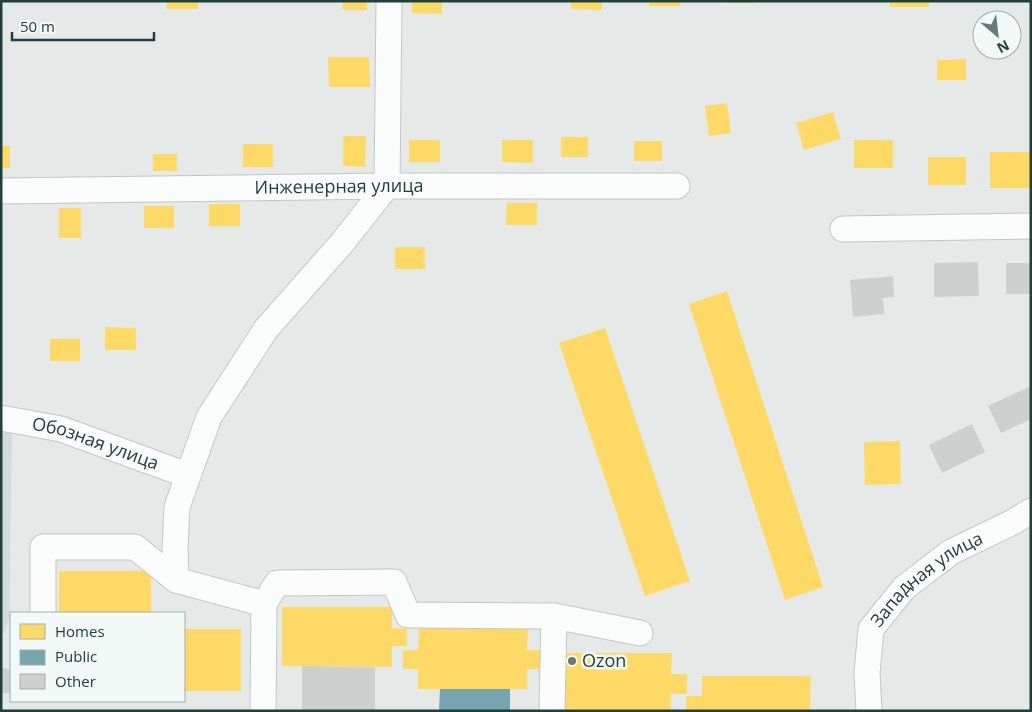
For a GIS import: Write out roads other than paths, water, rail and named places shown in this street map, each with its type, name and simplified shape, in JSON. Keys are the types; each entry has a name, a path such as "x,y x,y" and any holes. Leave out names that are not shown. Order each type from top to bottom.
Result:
{"street":[{"path":"176,580 177,507 187,474 209,417 266,329 342,243 387,186 389,1"},
{"name":"Инженерная улица","path":"1,191 387,186 677,186"},
{"path":"843,229 1031,226"},
{"name":"Обозная улица","path":"1,418 61,428 187,474"},
{"name":"Западная улица","path":"870,711 867,673 871,629 904,588 951,552 1013,522 1031,511"},
{"path":"43,612 43,548 135,547 176,580 264,604"},
{"path":"263,711 264,604 277,583 394,582 408,615 554,616 640,633"},
{"path":"552,711 554,616"}],"place":[{"name":"Ozon","path":"572,661"}]}
